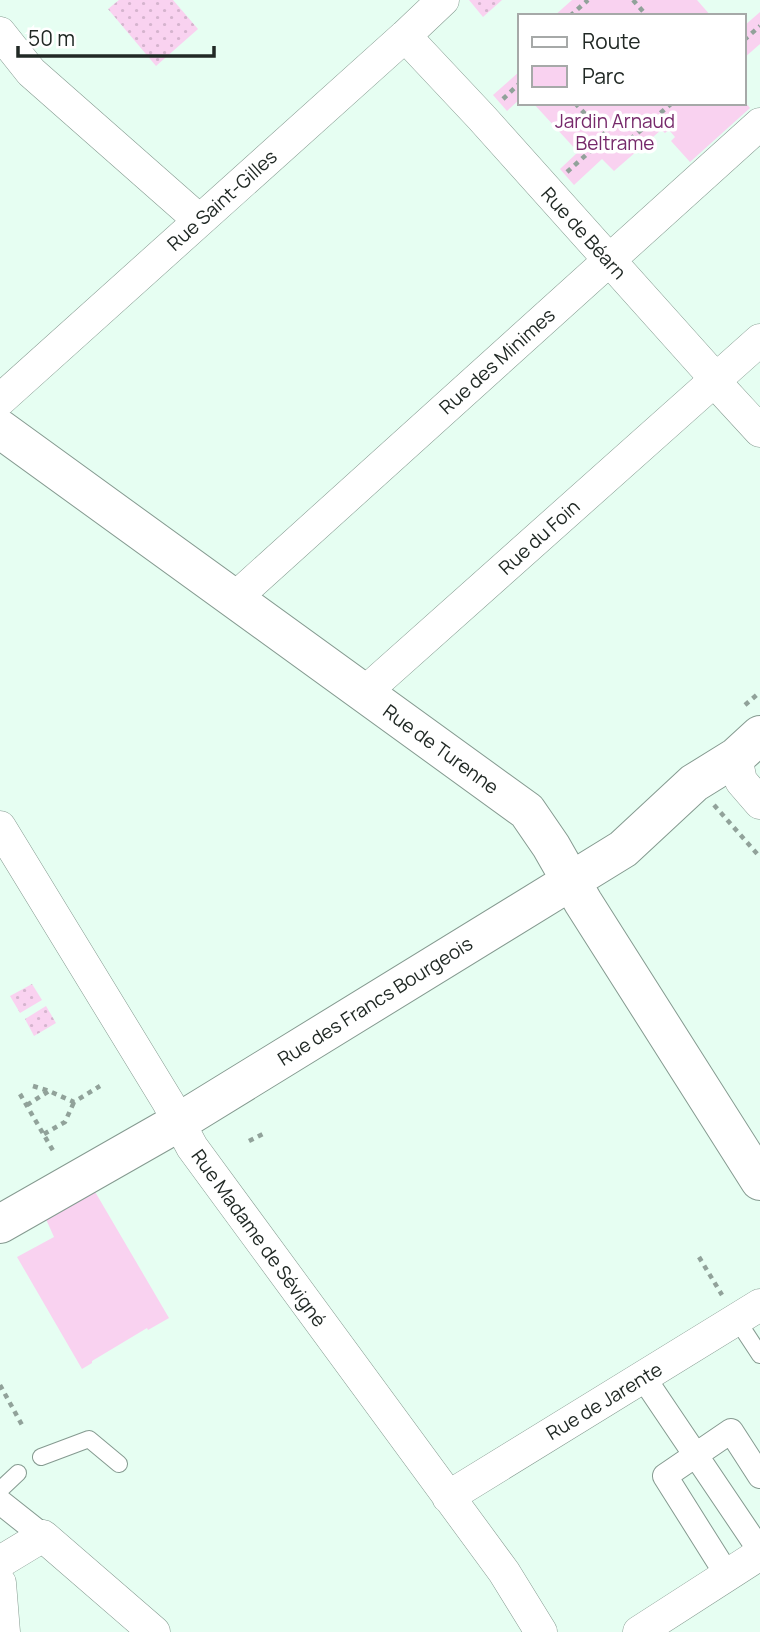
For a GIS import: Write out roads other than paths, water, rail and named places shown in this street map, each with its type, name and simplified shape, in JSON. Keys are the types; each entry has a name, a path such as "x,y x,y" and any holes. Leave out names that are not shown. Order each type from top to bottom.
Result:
{"street":[{"name":"Rue Saint-Gilles","path":"0,400 443,0"},
{"path":"0,33 32,72 199,220"},
{"name":"Rue de Béarn","path":"405,36 482,118 760,431"},
{"name":"Rue des Minimes","path":"234,599 760,124"},
{"name":"Rue du Foin","path":"364,693 760,340"},
{"name":"Rue de Turenne","path":"0,429 527,811 760,1181"},
{"path":"748,746 741,781 760,803"},
{"name":"Rue des Francs Bourgeois","path":"0,1224 179,1122 623,849 694,783 748,746"},
{"name":"Rue Madame de Sévigné","path":"0,827 192,1147 504,1572 541,1632"},
{"name":"Rue de Jarente","path":"448,1497 748,1313"},
{"path":"639,1632 757,1548 643,1377"},
{"path":"721,1565 665,1476 690,1447 731,1431 760,1476"},
{"path":"0,1503 43,1536 154,1632"},
{"path":"0,1562 43,1536"},
{"path":"0,1583 4,1632"}],"lane":[{"path":"748,1313 760,1355"},
{"path":"41,1457 89,1439 119,1464"},
{"path":"0,1490 18,1473"}],"park label":[{"name":"Jardin Arnaud Beltrame","path":"615,132"}]}
